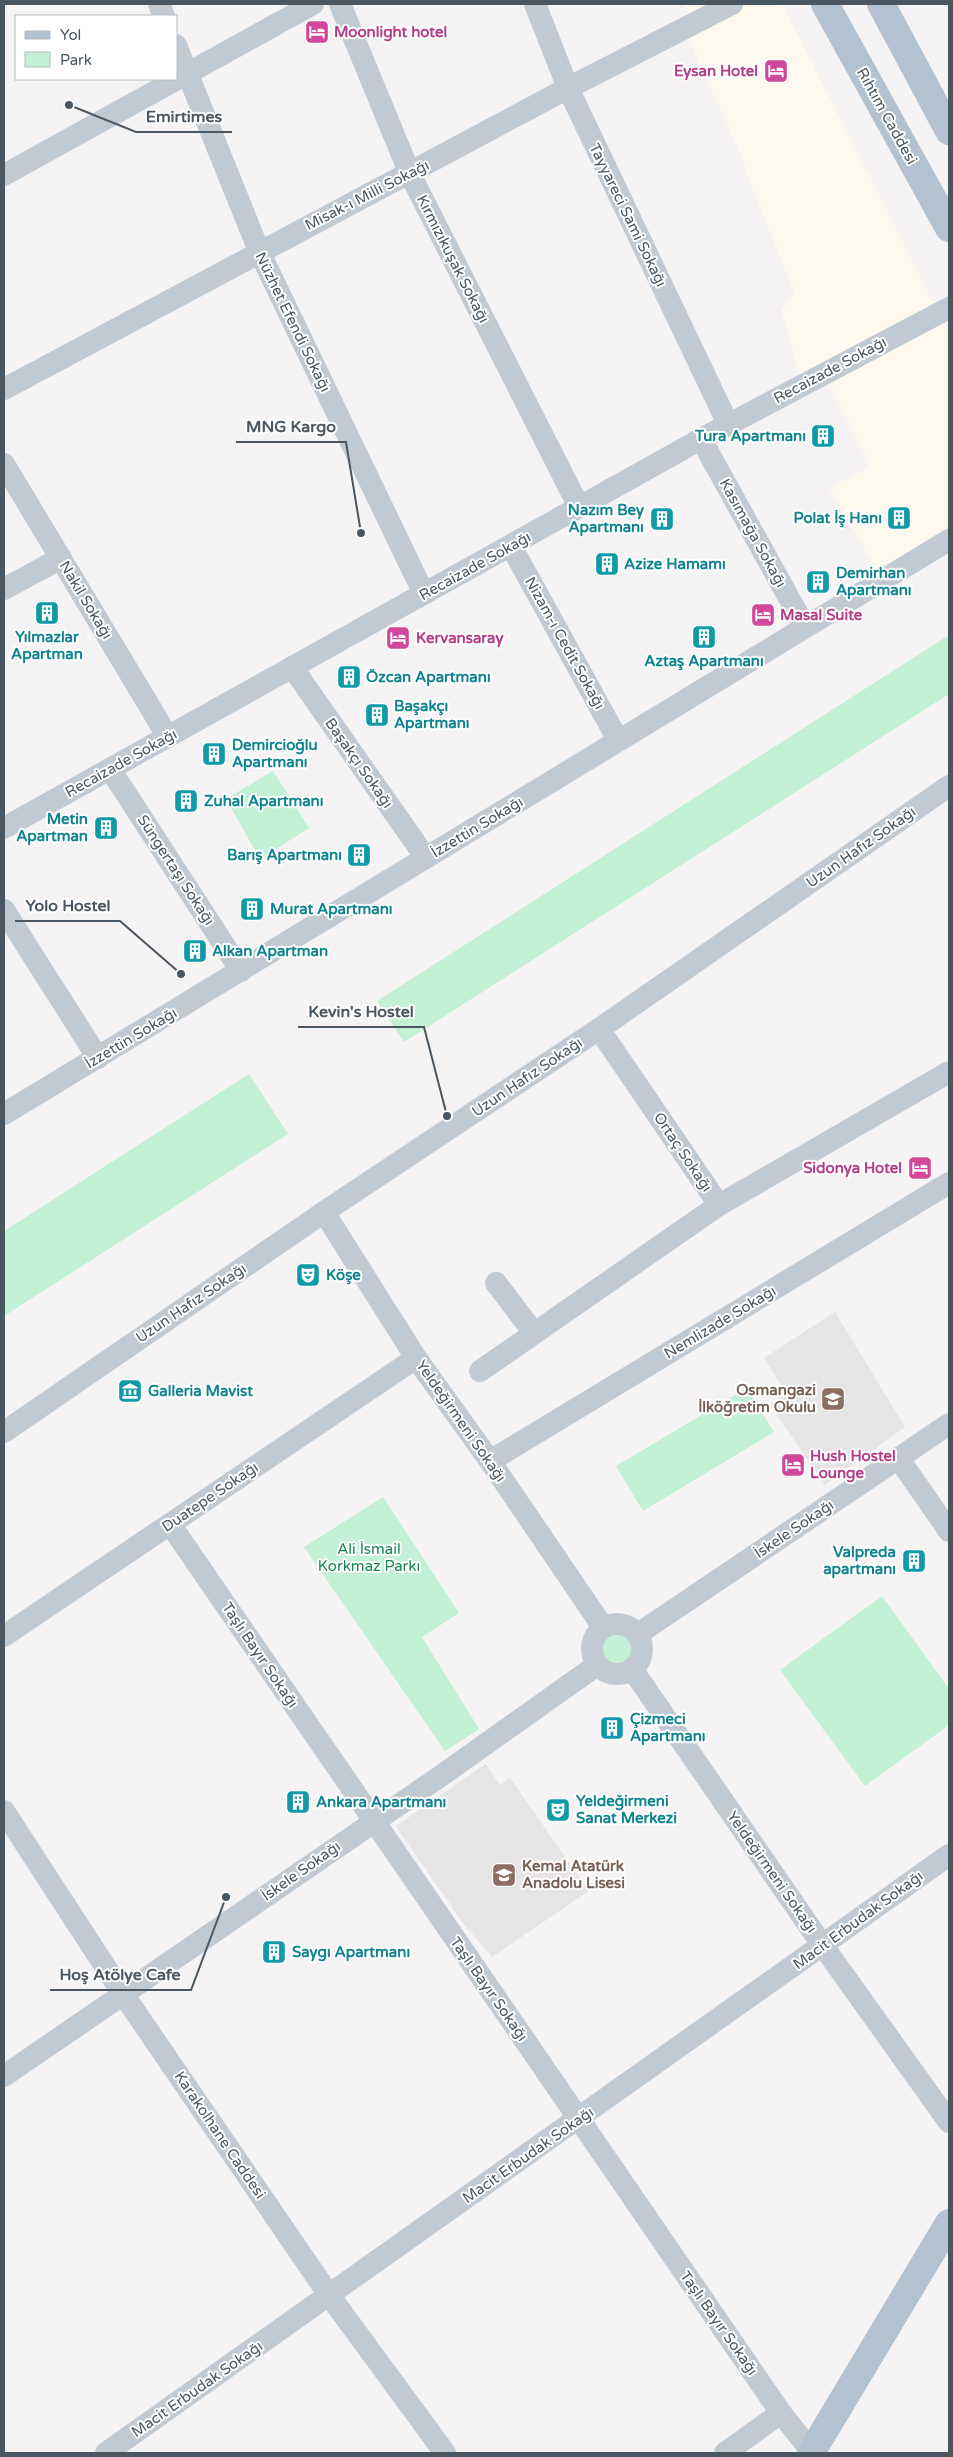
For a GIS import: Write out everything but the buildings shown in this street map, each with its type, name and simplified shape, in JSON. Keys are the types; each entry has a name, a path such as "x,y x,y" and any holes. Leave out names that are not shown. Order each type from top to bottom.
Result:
{"main road":[{"name":"Rıhtım Caddesi","path":"825,4 949,228"},
{"path":"881,4 949,131"},
{"path":"811,2453 949,2223"}],"street":[{"path":"4,175 313,4"},
{"name":"Kırmızıkuşak Sokağı","path":"340,4 410,174 579,507"},
{"name":"Tayyareci Sami Sokağı","path":"535,4 568,88 728,424"},
{"name":"Misak-ı Milli Sokağı","path":"4,389 259,251 410,174 568,88 732,4"},
{"name":"Nüzhet Efendi Sokağı","path":"178,49 259,251 424,594"},
{"name":"Recaizade Sokağı","path":"4,828 511,546 700,438 949,308"},
{"name":"Kasımağa Sokağı","path":"700,438 805,627"},
{"name":"Nakil Sokağı","path":"4,464 168,737"},
{"name":"İzzettin Sokağı","path":"4,1114 949,540"},
{"name":"Nizam-ı Cedit Sokağı","path":"511,546 618,740"},
{"path":"4,589 61,558"},
{"name":"Başakçı Sokağı","path":"292,668 426,858"},
{"name":"Süngertaşı Sokağı","path":"110,769 241,971"},
{"name":"Uzun Hafız Sokağı","path":"4,1432 324,1212 600,1029 949,786"},
{"path":"4,910 98,1058"},
{"name":"Ortaç Sokağı","path":"600,1029 719,1204 949,1072"},
{"name":"Nemlizade Sokağı","path":"490,1461 949,1183"},
{"path":"480,1371 719,1204"},
{"name":"Yeldeğirmeni Sokağı","path":"324,1212 416,1358 490,1461 603,1628"},
{"path":"496,1283 534,1333"},
{"name":"Duatepe Sokağı","path":"4,1636 416,1358"},
{"name":"İskele Sokağı","path":"638,1634 949,1424"},
{"path":"899,1458 949,1531"},
{"name":"Taşlı Bayır Sokağı","path":"170,1524 578,2119 781,2413 811,2453"},
{"path":"617,1623 626,1624 638,1634 643,1649 641,1657 632,1669 617,1674 609,1673 598,1665 592,1649 596,1634 603,1628 617,1623"},
{"name":"İskele Sokağı","path":"4,2076 374,1822 598,1665"},
{"name":"Yeldeğirmeni Sokağı","path":"632,1669 823,1946 949,2122"},
{"name":"Karakolhane Caddesi","path":"4,1811 123,1994 329,2295 445,2453"},
{"name":"Macit Erbudak Sokağı","path":"106,2453 949,1855"},
{"path":"725,2453 781,2413"}],"shaded area":[{"path":"684,4 782,4 949,332 949,555 889,590 829,488 870,466 829,384 804,390 781,310 794,292 745,170 742,157 685,31 696,26"},
{"name":"Osmangazi İlköğretim Okulu","path":"835,1312 905,1427 825,1485 770,1405 786,1393 764,1358"},
{"name":"Kemal Atatürk Anadolu Lisesi","path":"486,1764 500,1785 510,1778 589,1891 492,1957 463,1923 396,1826"}],"green space":[{"path":"949,635 949,694 404,1042 377,1001"},
{"path":"273,771 309,828 260,859 226,799"},
{"path":"249,1074 288,1134 4,1316 4,1231"},
{"path":"747,1388 774,1432 643,1511 616,1466"},
{"name":"Ali İsmail Korkmaz Parkı","path":"383,1497 459,1613 422,1637 479,1729 445,1751 304,1547"},
{"path":"882,1596 949,1689 949,1725 865,1786 780,1670"},
{"path":"617,1630 629,1636 635,1648 629,1660 617,1666 605,1660 599,1648 605,1636"}],"place":[{"name":"Moonlight hotel","path":"317,32"},
{"name":"Eysan Hotel","path":"776,71"},
{"name":"Emirtimes","path":"69,105"},
{"name":"Tura Apartmanı","path":"823,436"},
{"name":"Polat İş Hanı","path":"899,518"},
{"name":"Nazım Bey Apartmanı","path":"662,519"},
{"name":"MNG Kargo","path":"361,533"},
{"name":"Azize Hamamı","path":"607,564"},
{"name":"Demirhan Apartmanı","path":"818,582"},
{"name":"Yılmazlar Apartman","path":"47,613"},
{"name":"Masal Suite","path":"763,615"},
{"name":"Aztaş Apartmanı","path":"704,637"},
{"name":"Kervansaray","path":"398,638"},
{"name":"Özcan Apartmanı","path":"349,677"},
{"name":"Başakçı Apartmanı","path":"377,715"},
{"name":"Demircioğlu Apartmanı","path":"214,754"},
{"name":"Zuhal Apartmanı","path":"186,801"},
{"name":"Metin Apartman","path":"106,828"},
{"name":"Barış Apartmanı","path":"359,855"},
{"name":"Murat Apartmanı","path":"252,909"},
{"name":"Alkan Apartman","path":"195,951"},
{"name":"Yolo Hostel","path":"181,974"},
{"name":"Kevin's Hostel","path":"447,1116"},
{"name":"Sidonya Hotel","path":"920,1168"},
{"name":"Köşe","path":"308,1275"},
{"name":"Galleria Mavist","path":"130,1391"},
{"name":"Osmangazi İlköğretim Okulu","path":"833,1399"},
{"name":"Hush Hostel Lounge","path":"793,1465"},
{"name":"Valpreda apartmanı","path":"914,1561"},
{"name":"Çizmeci Apartmanı","path":"612,1728"},
{"name":"Ankara Apartmanı","path":"298,1802"},
{"name":"Yeldeğirmeni Sanat Merkezi","path":"558,1810"},
{"name":"Kemal Atatürk Anadolu Lisesi","path":"504,1875"},
{"name":"Hoş Atölye Cafe","path":"226,1897"},
{"name":"Saygı Apartmanı","path":"274,1952"}]}
